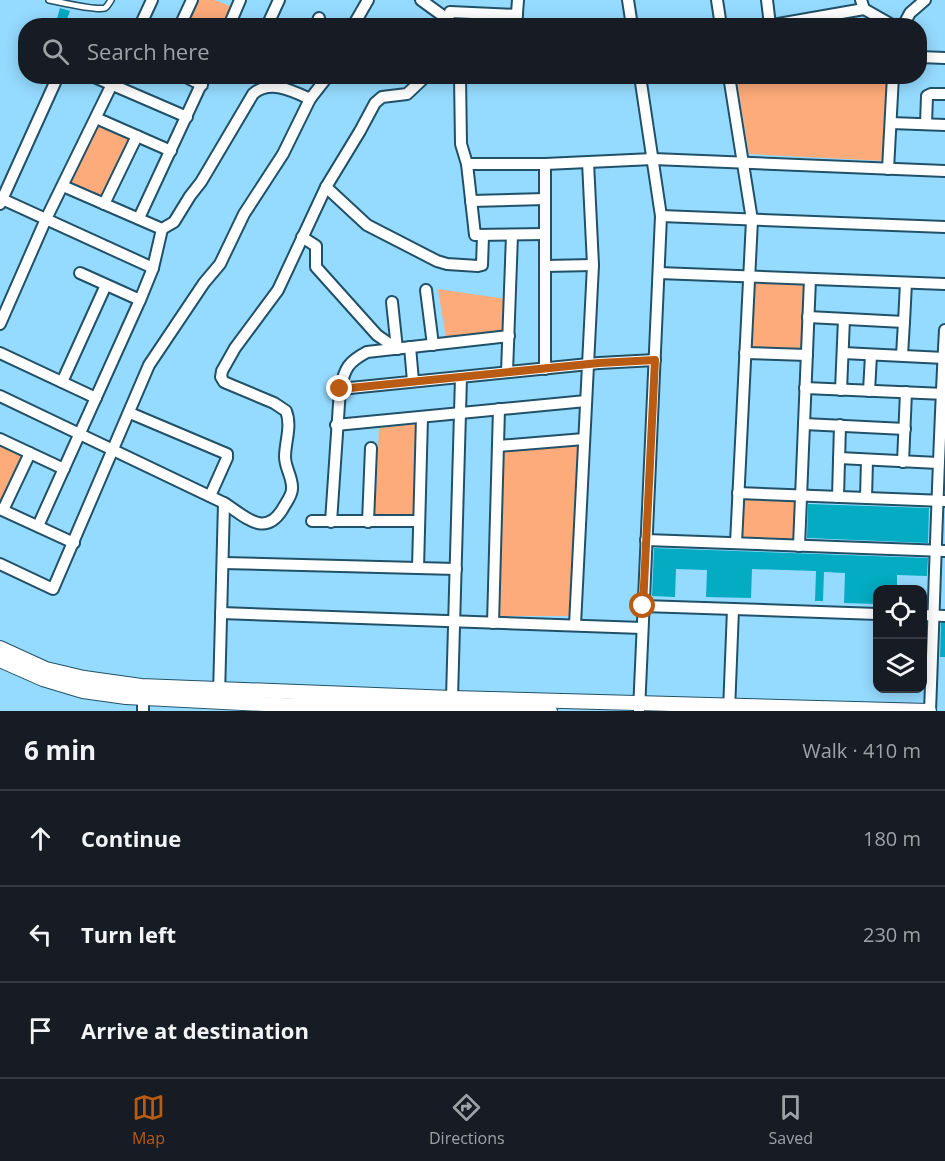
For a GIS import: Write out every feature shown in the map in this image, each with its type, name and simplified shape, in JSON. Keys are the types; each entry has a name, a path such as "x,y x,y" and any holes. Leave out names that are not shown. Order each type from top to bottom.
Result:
{"street":[{"path":"144,18 152,0"},
{"path":"184,18 192,0"},
{"path":"271,18 279,0"},
{"path":"358,18 368,0"},
{"path":"421,0 452,14 495,18"},
{"path":"517,18 518,0"},
{"path":"628,0 631,18"},
{"path":"717,0 720,18"},
{"path":"766,0 768,18"},
{"path":"907,18 925,0"},
{"path":"231,18 235,2"},
{"path":"802,18 863,5 882,18"},
{"path":"927,57 945,58"},
{"path":"54,84 1,202 46,219 153,268"},
{"path":"0,324 46,219 113,84"},
{"path":"120,84 187,117"},
{"path":"139,218 203,84"},
{"path":"0,564 54,589 149,365 204,283 220,264 244,214 283,154 310,99 322,84"},
{"path":"0,396 224,502 251,520 260,524 269,524 275,520 293,487 285,456 288,424 286,411 274,403 224,382 220,374 235,348 278,290 326,187 378,100 389,95 407,94 418,84"},
{"path":"460,84 461,144 467,164 475,235 545,234"},
{"path":"639,707 661,216 641,84"},
{"path":"730,84 752,220 736,543"},
{"path":"888,169 893,84"},
{"path":"38,526 140,300 153,268 162,229 174,222 201,182 253,94 259,89 279,87 310,99"},
{"path":"926,124 927,96 945,94"},
{"path":"96,118 171,151"},
{"path":"891,123 945,125"},
{"path":"104,204 136,136"},
{"path":"467,164 545,164 653,159 945,171"},
{"path":"575,626 593,265 588,162"},
{"path":"545,164 545,369"},
{"path":"63,186 162,229"},
{"path":"326,187 367,225 443,263 478,267 482,265 483,236"},
{"path":"471,201 545,199"},
{"path":"661,216 945,227"},
{"path":"507,372 512,235"},
{"path":"302,237 316,246 316,267 377,335 397,349"},
{"path":"545,266 593,265"},
{"path":"80,273 140,300"},
{"path":"659,273 945,284"},
{"path":"799,546 810,279"},
{"path":"902,356 906,283"},
{"path":"62,382 106,285"},
{"path":"426,290 433,345"},
{"path":"392,302 397,349"},
{"path":"808,317 904,322"},
{"path":"841,390 844,319"},
{"path":"455,706 929,711 934,616 941,551 938,464 942,429 945,330"},
{"path":"332,522 336,425 340,389 344,372 352,360 367,352 509,336"},
{"path":"410,347 413,381"},
{"path":"0,353 96,398"},
{"path":"745,353 807,355"},
{"path":"843,353 944,358"},
{"path":"870,391 871,355"},
{"path":"340,389 588,364 655,360"},
{"path":"455,706 454,621 461,377"},
{"path":"806,388 943,394"},
{"path":"903,462 906,392"},
{"path":"336,425 586,401"},
{"path":"493,623 499,409"},
{"path":"130,413 227,454 210,496"},
{"path":"418,568 422,417"},
{"path":"804,424 904,429"},
{"path":"838,497 840,425"},
{"path":"0,439 64,469"},
{"path":"498,446 584,439"},
{"path":"368,522 371,448"},
{"path":"30,453 2,510 74,543"},
{"path":"839,459 938,464"},
{"path":"866,498 867,460"},
{"path":"738,493 940,501"},
{"path":"224,502 221,613 224,699"},
{"path":"312,521 419,521"},
{"path":"646,540 941,551"},
{"path":"223,563 456,569"},
{"path":"643,606 873,614"},
{"path":"725,708 734,609"},
{"path":"221,613 642,628"},
{"path":"0,648 46,669 100,687 143,705 224,699 550,711"},
{"path":"0,660 43,679 83,691 100,687 141,686 224,699"}],"lane":[{"path":"49,0 103,8 111,0"}],"shaded area":[{"path":"197,0 215,0 232,7 226,18 189,18"},
{"path":"737,84 890,84 885,161 749,154"},
{"path":"98,121 131,137 102,199 69,184"},
{"path":"754,282 804,284 802,349 752,348"},
{"path":"438,289 506,299 505,332 446,338"},
{"path":"418,424 416,519 375,520 379,428"},
{"path":"0,444 23,454 2,500 0,499"},
{"path":"579,445 571,616 499,616 504,450"},
{"path":"742,499 796,501 795,540 741,539"}],"building":[{"path":"60,8 70,11 67,18 57,18"},
{"path":"808,504 929,508 928,543 807,538"},
{"path":"654,548 928,558 927,576 897,575 897,585 873,585 873,604 844,603 845,573 824,572 823,601 815,601 816,571 752,569 751,598 706,597 707,570 676,569 675,597 652,596"},
{"path":"941,623 945,623 945,657 940,657"}],"route":[{"path":"340,389 599,363 655,360 643,606"}]}
